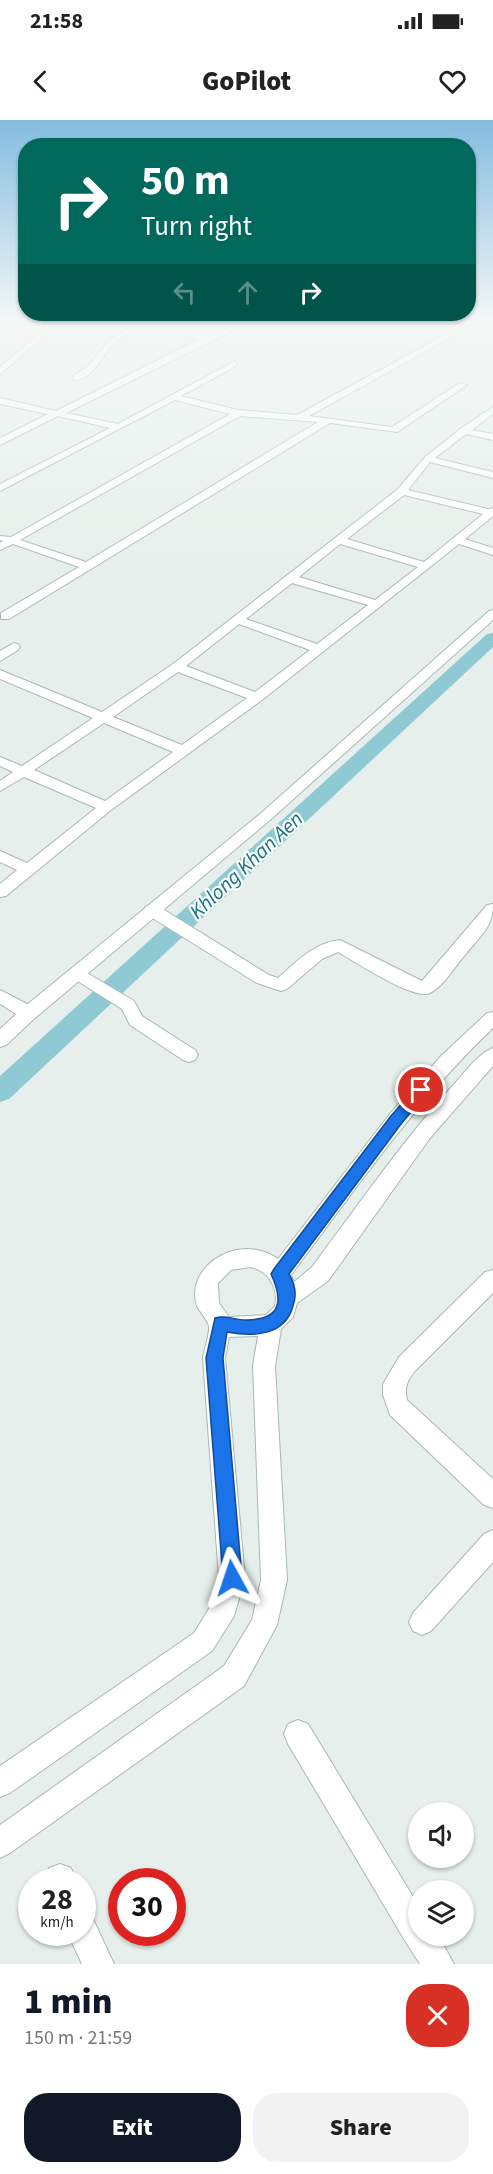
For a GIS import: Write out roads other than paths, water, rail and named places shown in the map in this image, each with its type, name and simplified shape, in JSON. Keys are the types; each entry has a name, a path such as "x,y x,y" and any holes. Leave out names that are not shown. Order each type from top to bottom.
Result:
{"street":[{"path":"24,407 119,427"},
{"path":"0,442 72,407"},
{"path":"0,488 156,407"},
{"path":"214,407 238,413 328,420 394,430 429,407"},
{"path":"298,418 318,407"},
{"path":"0,787 177,667 239,620 402,490 428,459 493,410"},
{"path":"0,547 238,413"},
{"path":"5,616 328,420"},
{"path":"463,431 493,437"},
{"path":"428,459 493,476"},
{"path":"402,490 492,512"},
{"path":"0,892 106,807 257,697 492,512"},
{"path":"0,536 88,566"},
{"path":"461,537 493,543"},
{"path":"461,537 493,552"},
{"path":"337,540 426,566"},
{"path":"289,578 376,604"},
{"path":"0,1040 29,1012 84,977 152,910 265,817 493,614"},
{"path":"239,620 318,649"},
{"path":"0,657 15,647"},
{"path":"177,667 257,697"},
{"path":"0,674 183,751"},
{"path":"0,761 106,807"},
{"path":"0,856 30,870"},
{"path":"152,910 263,980 281,985 323,951 339,946 411,985 425,988 436,978 493,909"},
{"path":"84,977 128,1005 136,1020 189,1054"},
{"path":"0,996 29,1012"},
{"path":"279,1274 396,1120 447,1061 493,1018"},
{"path":"288,1297 305,1287 320,1274 423,1134 471,1076 493,1055"},
{"path":"447,1061 471,1076"},
{"path":"0,1843 234,1676 264,1625 274,1580 264,1366 271,1324 283,1312 288,1297 284,1280 263,1260 232,1259 216,1268 209,1277 205,1292 207,1305 220,1323 247,1328 271,1324"},
{"path":"493,1279 407,1364 395,1379 392,1389 398,1407 493,1496"},
{"path":"0,1783 203,1642 225,1607 232,1578 214,1358 220,1323"},
{"path":"422,1622 493,1543"},
{"path":"298,1734 408,1916"},
{"path":"90,1946 98,1964"},
{"path":"427,1946 438,1964"}],"waterway":[{"name":"Khlong Khan Aen","path":"0,1092 493,638"}]}
